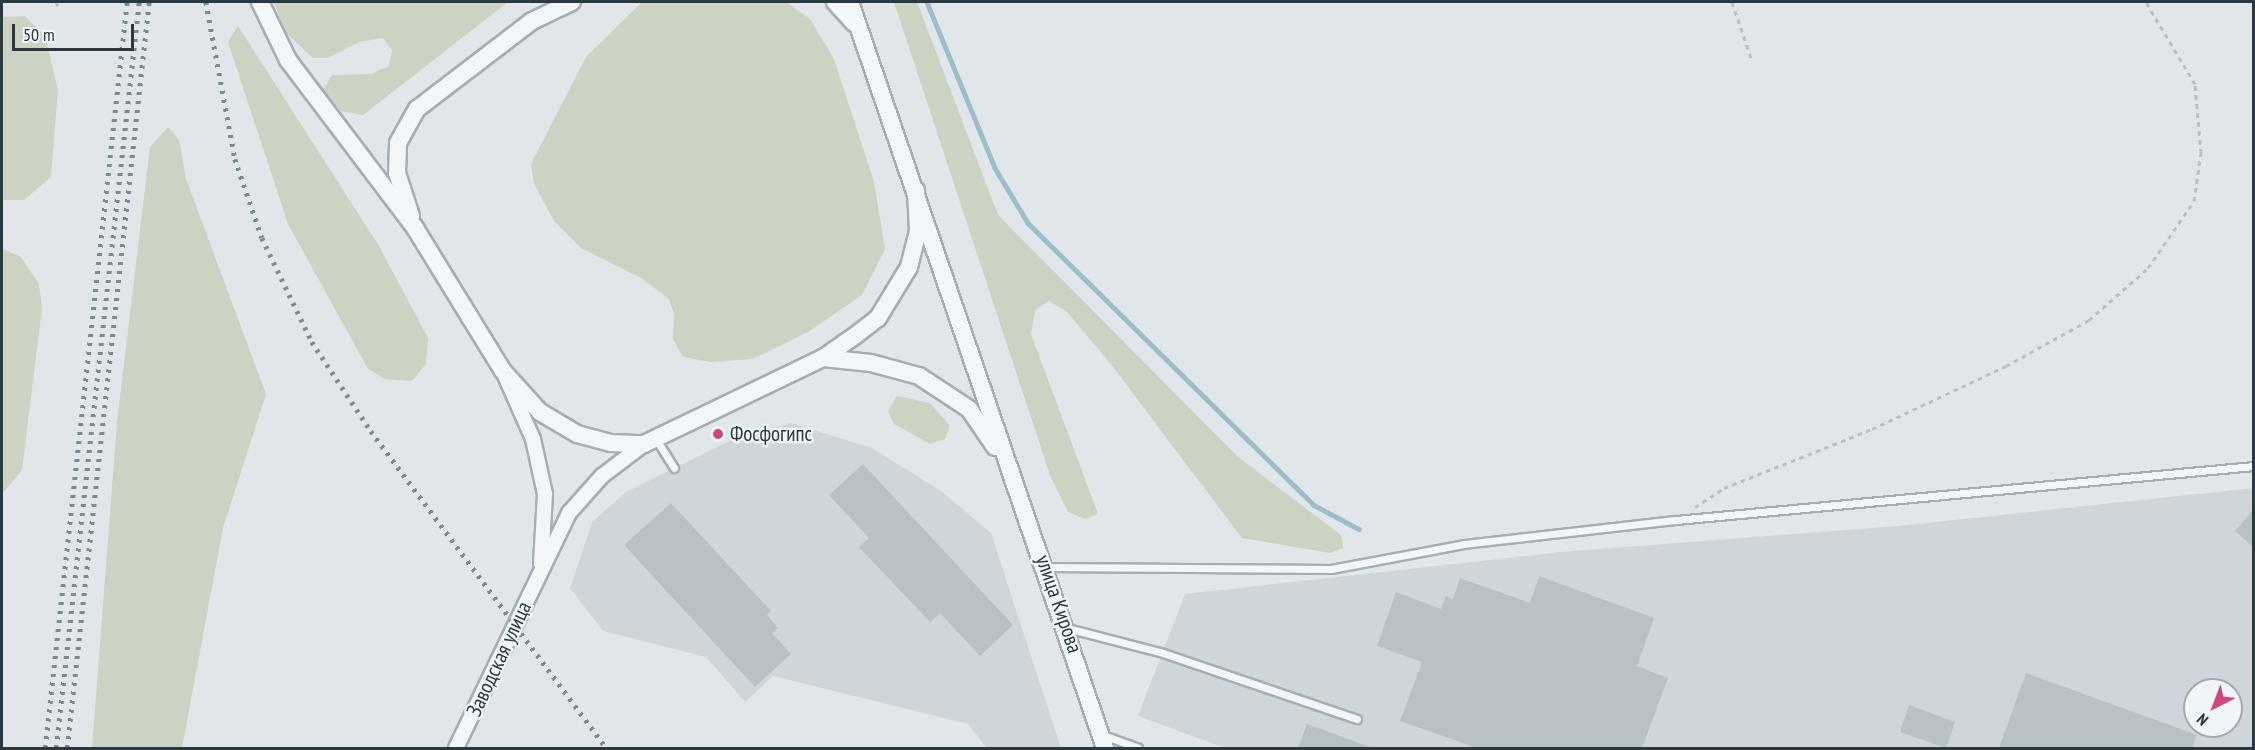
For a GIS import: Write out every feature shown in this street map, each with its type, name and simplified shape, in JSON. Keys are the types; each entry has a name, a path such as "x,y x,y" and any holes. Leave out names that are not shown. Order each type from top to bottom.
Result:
{"street":[{"path":"260,2 288,60 415,228 503,371 533,440 545,494 540,569"},
{"path":"532,21 547,2"},
{"path":"415,228 397,173 398,143 406,125 435,92 532,21 572,2"},
{"path":"835,2 861,31"},
{"path":"850,2 916,190 1006,463"},
{"path":"503,371 540,412 577,434 611,443 650,442 823,358 878,318 909,267 918,232 916,190"},
{"path":"823,358 871,363 919,376 969,409 1006,463"},
{"name":"Заводская улица","path":"456,748 540,569 569,513 602,476 650,442"},
{"name":"улица Кирова","path":"1006,463 1047,567 1103,741"}],"lane":[{"path":"650,442 674,468"},
{"path":"1047,567 1331,569 1464,544 1676,520 2253,466"},
{"path":"1067,628 1160,652 1358,719"},
{"path":"1103,741 1138,748"}],"path":[{"path":"1732,2 1751,58"},
{"path":"1676,520 1724,488 1872,429 2006,366 2089,320 2148,268 2194,201 2201,153 2195,84 2146,2"}],"shaded area":[{"path":"791,423 872,448 941,491 991,533 1061,748 987,748 968,724 773,676 745,702 706,657 603,631 570,588 592,522 626,492 727,442"},
{"path":"2253,488 2253,748 1225,748 1138,716 1185,594 1561,552 1898,526"}],"green space":[{"path":"274,2 508,2 363,115 341,111 323,90 332,75 371,74 389,66 392,50 383,38 359,42 328,58 313,58 285,32"},
{"path":"642,2 786,2 810,19 834,59 874,182 885,249 862,295 808,332 753,359 710,362 683,357 673,339 674,313 668,298 641,278 581,248 554,221 534,184 531,164 586,57"},
{"path":"894,2 917,2 998,215 1238,457 1341,535 1343,548 1330,553 1242,538 1110,363 1067,312 1049,301 1035,310 1031,334 1098,514 1085,519 1068,512 1050,475"},
{"path":"25,16 45,36 58,90 51,177 24,200 2,200 2,17"},
{"path":"238,26 379,246 428,338 426,364 412,381 385,379 368,369 288,224 228,42"},
{"path":"168,127 179,140 186,179 266,394 223,528 182,748 92,748 117,422 150,147"},
{"path":"2,249 20,256 39,284 42,309 22,470 2,494"},
{"path":"897,396 930,403 950,426 945,439 930,444 894,424 888,411"}],"building":[{"path":"863,464 1013,625 980,656 940,613 930,622 859,547 869,538 829,495"},
{"path":"671,503 771,611 767,615 778,628 772,633 791,654 755,687 624,545"},
{"path":"2253,510 2253,547 2235,531"},
{"path":"1539,576 1654,618 1637,666 1668,678 1642,748 1477,748 1400,721 1422,662 1377,646 1396,592 1441,609 1446,596 1453,599 1460,578 1530,603"},
{"path":"2026,673 2183,730 2183,738 2196,738 2192,748 1999,748"},
{"path":"1909,705 1955,722 1946,748 1900,732"},
{"path":"1307,724 1370,747 1370,748 1298,748"}],"waterway":[{"path":"927,2 995,168 1028,223 1314,505 1359,529"}],"railway":[{"path":"45,748 127,2"},
{"path":"56,748 139,2"},
{"path":"67,748 149,2"},
{"path":"206,2 235,159 262,238 312,342 371,431 606,748"}],"place":[{"name":"Фосфогипс","path":"718,434"}]}
